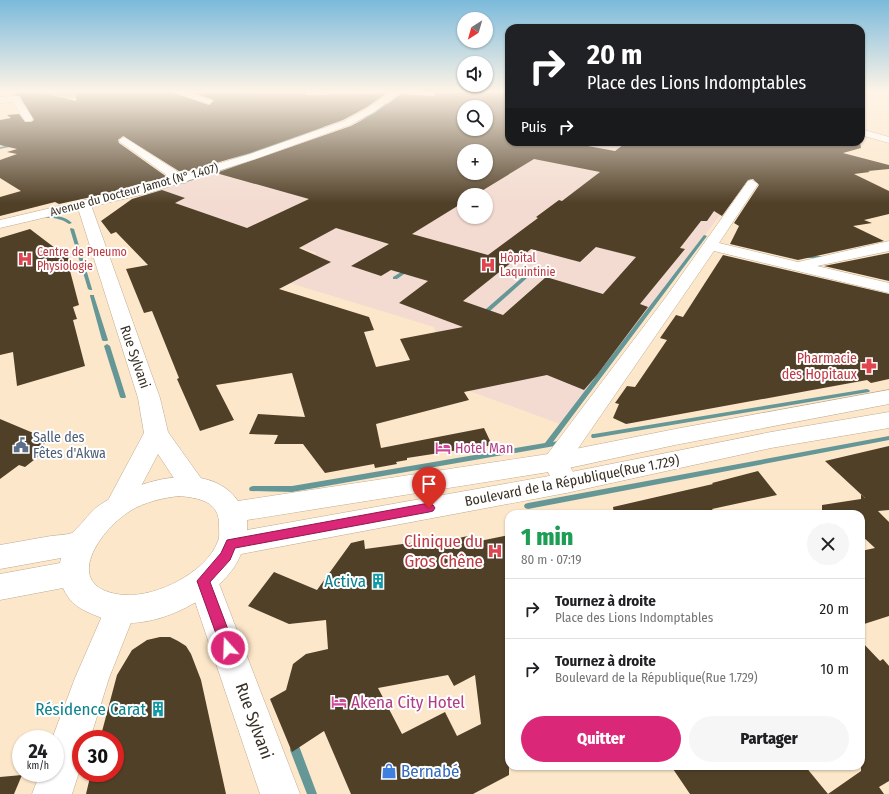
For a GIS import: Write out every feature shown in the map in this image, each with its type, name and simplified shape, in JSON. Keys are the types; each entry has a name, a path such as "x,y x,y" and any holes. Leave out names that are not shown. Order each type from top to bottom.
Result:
{"street":[{"name":"Avenue du Docteur Jamot (N° 1.407)","path":"0,224 84,205 182,180 329,129"},
{"path":"865,133 889,140"},
{"path":"124,140 182,180"},
{"path":"560,472 752,184"},
{"name":"Rue Sylvani","path":"84,205 148,398 156,432"},
{"path":"710,246 889,288"},
{"path":"796,266 889,246"},
{"name":"Boulevard de la République(Rue 1.729)","path":"232,544 560,472 704,431 889,398"},
{"name":"Boulevard de la République(Rue 1.729)","path":"232,512 560,472 771,440 889,420"},
{"path":"119,504 156,432 194,488"},
{"path":"179,486 194,488 202,489 220,497 232,512 234,526 232,544 221,563 204,581 185,594 163,603 141,609 120,610 102,606 87,598 78,587 74,573 75,558 80,543 95,524 119,504 136,496 154,490 179,486"},
{"path":"0,557 80,543"},
{"path":"0,587 74,573"},
{"name":"Rue Sylvani","path":"204,581 280,794"},
{"path":"52,794 86,692 120,610"}],"shaded area":[{"name":"Hôpital Laquintinie","path":"341,129 457,129 457,136 493,136 493,129 502,129 505,134 505,146 703,146 726,207 563,425 450,384 434,327 270,277 317,253 146,194 243,163"}],"building":[{"path":"0,129 317,129 250,153 182,173 123,136 118,140 119,143 167,177 96,196 59,204 55,202 0,216 0,197 21,191 0,178 0,160 17,154 7,152 17,149 0,145"},
{"path":"342,129 457,129 457,136 493,136 493,129 505,129 505,146 588,146 615,151 622,146 861,146 861,148 843,153 889,165 889,169 854,174 889,191 889,214 864,220 872,223 853,226 884,241 798,260 730,244 739,226 734,223 759,185 753,179 748,180 722,216 714,211 707,221 701,221 680,248 685,249 640,304 648,307 584,390 547,375 464,392 469,400 376,424 381,448 484,428 492,445 460,452 459,450 407,458 407,460 396,462 397,464 375,468 374,464 325,473 303,444 274,444 278,435 249,434 258,414 305,417 292,373 216,385 234,420 200,431 177,379 179,378 152,311 144,313 126,269 148,265 116,232 111,234 101,221 132,199 162,190 185,198 175,203 247,228 309,199 216,173","holes":["534,159 600,172 562,201 559,200 536,217 538,218 488,255 412,234 457,206 457,188 486,188","336,228 389,244 351,266 381,276 391,270 428,281 399,303 463,327 400,339 410,360 376,367 364,332 374,330 369,317 279,289 331,262 299,248","596,247 636,257 603,294 546,277 503,315 463,301 522,254 525,254 531,249 580,262"]},
{"path":"30,229 76,264 69,267 79,305 73,307 77,319 73,320 85,366 17,386 13,352 0,355 0,238"},
{"path":"889,253 889,281 824,266"},
{"path":"723,255 889,294 889,379 871,383 867,380 626,424 613,418 619,404 615,403 627,386 635,387 667,340 660,338 676,315 683,317"},
{"name":"Salle des Fêtes d'Akwa","path":"0,419 50,440 36,450 42,453 25,467 19,465 0,479"},
{"path":"889,446 889,510 878,511 889,522 889,616 865,624 865,550 875,548 865,539 865,510 822,510 822,505 861,499 861,494 825,461"},
{"path":"758,471 777,495 712,509 713,510 613,510 613,507 713,484 712,483"},
{"path":"468,536 470,543 505,536 505,770 509,770 509,775 473,794 351,794 324,731 292,752 270,699 286,690 293,664 306,654 328,649 326,620 289,624 248,606 274,572 317,590 351,543 364,540 365,549 425,541 426,545","holes":["448,675 454,686 475,675 481,724 457,736 445,712 402,734 378,688"]},
{"name":"Résidence Carat","path":"160,637 170,637 186,646 191,654 201,680 226,794 86,794 89,782 124,782 124,730 102,730 117,675 132,650 147,640"},
{"path":"865,645 880,661 883,659 889,666 889,781 879,787 884,794 828,794 861,770 865,770"},
{"path":"674,770 808,770 828,794 690,794"},
{"path":"12,776 12,782 19,782 14,794 0,794 0,777"}],"waterway":[{"path":"234,159 317,129"},
{"path":"0,148 14,145"},
{"path":"180,183 251,160"},
{"path":"42,217 61,218 70,223"},
{"path":"72,229 90,289"},
{"path":"547,445 705,236"},
{"path":"801,257 825,257"},
{"path":"488,310 535,269"},
{"path":"395,278 408,270"},
{"path":"92,296 105,340"},
{"path":"107,346 123,397"},
{"path":"594,436 867,391"},
{"path":"528,506 889,438"},
{"path":"547,445 564,442"},
{"path":"253,489 292,489 547,445"},
{"path":"295,750 312,794"}],"place":[{"name":"Centre de Pneumo Physiologie","path":"25,259"},
{"name":"Hôpital Laquintinie","path":"488,265"},
{"name":"Pharmacie des Hopitaux","path":"869,366"},
{"name":"Salle des Fêtes d'Akwa","path":"21,445"},
{"name":"Hotel Man","path":"443,448"},
{"name":"Clinique du Gros Chêne","path":"495,551"},
{"name":"Activa","path":"378,581"},
{"name":"Akena City Hotel","path":"339,702"},
{"name":"Résidence Carat","path":"158,709"},
{"name":"Bernabé","path":"389,771"}],"route":[{"path":"228,648 204,581 216,569 232,544 429,508"}]}
